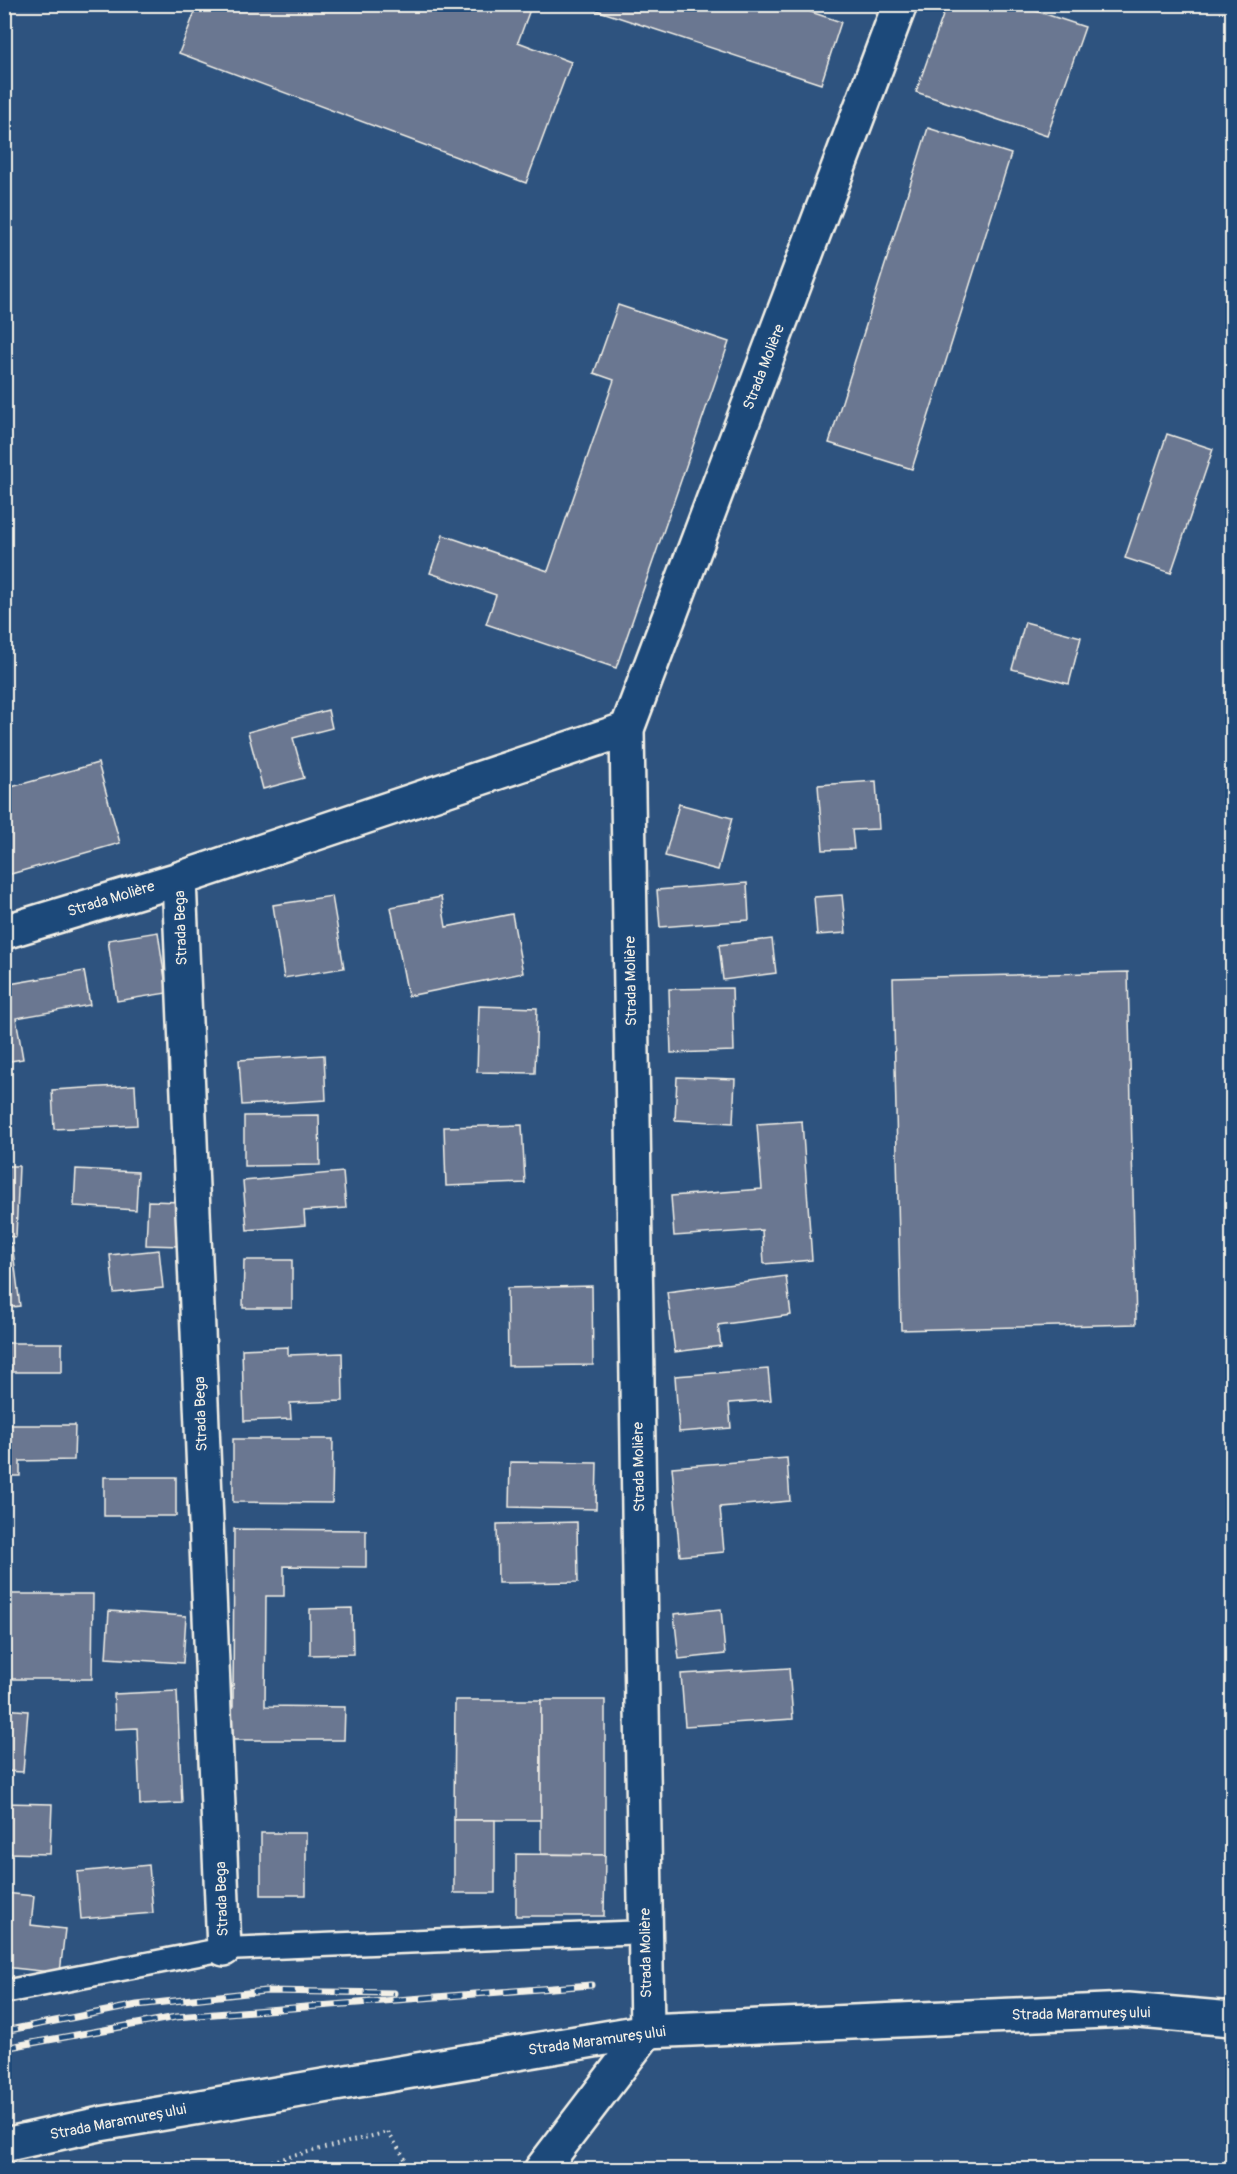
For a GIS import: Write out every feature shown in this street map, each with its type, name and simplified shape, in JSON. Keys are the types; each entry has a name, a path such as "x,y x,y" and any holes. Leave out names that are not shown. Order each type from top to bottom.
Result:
{"street":[{"name":"Strada Molière","path":"647,2031 627,729 900,4"},
{"name":"Strada Molière","path":"4,932 179,879 627,729"},
{"name":"Strada Bega","path":"179,879 224,1948"},
{"name":"Strada Maramureșului","path":"4,2145 100,2124 647,2031 1128,2010 1233,2019"},
{"path":"541,2169 647,2031"}],"lane":[{"path":"4,1992 224,1948 646,1932"}],"path":[{"path":"237,2169 388,2132 412,2169"}],"building":[{"path":"198,4 532,4 518,42 571,62 526,183 179,53"},
{"path":"588,4 787,4 841,22 821,84 587,7"},
{"path":"947,4 1035,4 1033,10 1085,27 1047,136 916,92"},
{"path":"928,128 1011,154 912,469 829,443"},
{"path":"618,305 729,342 616,668 486,624 496,595 430,573 443,535 548,571 614,380 594,373"},
{"path":"1167,434 1213,449 1171,573 1125,558"},
{"path":"1025,622 1081,637 1069,684 1012,669"},
{"path":"328,710 332,728 293,738 304,778 263,789 248,732"},
{"path":"98,763 120,843 4,876 4,789"},
{"path":"876,781 879,829 852,830 854,849 823,850 818,785"},
{"path":"679,804 732,818 718,870 665,856"},
{"path":"747,883 749,920 660,927 657,890"},
{"path":"842,895 846,933 817,935 814,897"},
{"path":"332,896 344,968 284,978 273,905"},
{"path":"441,897 446,927 512,914 523,973 408,996 391,907"},
{"path":"158,932 167,993 117,1001 108,940"},
{"path":"772,939 776,973 723,980 719,945"},
{"path":"84,971 90,1005 16,1018 23,1059 4,1062 4,985"},
{"path":"1128,972 1136,1324 901,1330 893,978"},
{"path":"732,988 734,1051 671,1053 669,989"},
{"path":"479,1006 537,1008 535,1073 477,1072"},
{"path":"324,1055 326,1100 242,1105 239,1060"},
{"path":"677,1077 735,1079 733,1123 675,1120"},
{"path":"135,1085 137,1125 54,1129 52,1090"},
{"path":"319,1115 320,1165 244,1166 244,1116"},
{"path":"802,1121 812,1260 764,1264 762,1230 674,1236 671,1196 762,1189 757,1124"},
{"path":"522,1125 525,1183 446,1186 444,1127"},
{"path":"4,1166 19,1166 16,1237 4,1236"},
{"path":"76,1169 138,1172 136,1210 74,1206"},
{"path":"343,1172 346,1208 304,1211 305,1225 247,1230 243,1181"},
{"path":"148,1201 183,1202 181,1246 146,1245"},
{"path":"12,1243 20,1306 4,1308 4,1244"},
{"path":"159,1250 163,1288 114,1293 110,1255"},
{"path":"244,1260 292,1260 292,1308 243,1308"},
{"path":"786,1276 791,1315 718,1325 721,1346 675,1352 667,1292"},
{"path":"592,1286 593,1365 508,1366 507,1288"},
{"path":"4,1343 62,1343 62,1372 4,1372"},
{"path":"288,1347 288,1355 342,1353 343,1401 290,1403 291,1419 244,1421 242,1349"},
{"path":"768,1369 771,1400 729,1403 731,1428 679,1432 675,1376"},
{"path":"4,1425 75,1425 74,1460 20,1461 20,1476 4,1476"},
{"path":"233,1439 333,1439 332,1503 233,1502"},
{"path":"787,1458 790,1501 720,1507 724,1552 680,1556 672,1467"},
{"path":"510,1462 597,1463 596,1509 509,1507"},
{"path":"104,1477 176,1477 176,1516 104,1516"},
{"path":"577,1522 578,1582 498,1583 497,1524"},
{"path":"234,1529 366,1530 366,1567 284,1566 284,1596 266,1596 265,1706 345,1707 344,1740 218,1740 219,1705 233,1706"},
{"path":"4,1594 93,1594 92,1679 4,1679"},
{"path":"352,1608 353,1654 310,1655 310,1609"},
{"path":"721,1609 725,1654 679,1659 674,1614"},
{"path":"109,1611 186,1616 183,1663 106,1658"},
{"path":"789,1668 793,1719 685,1726 681,1674"},
{"path":"177,1691 182,1803 140,1805 137,1728 115,1729 114,1694"},
{"path":"455,1700 541,1700 541,1820 454,1820"},
{"path":"541,1700 605,1700 605,1855 541,1854"},
{"path":"4,1709 28,1711 23,1772 4,1771"},
{"path":"4,1803 52,1804 50,1854 4,1853"},
{"path":"454,1820 495,1820 495,1893 454,1893"},
{"path":"261,1833 306,1833 306,1895 261,1895"},
{"path":"516,1854 605,1855 604,1916 516,1916"},
{"path":"149,1865 153,1913 81,1919 77,1872"},
{"path":"4,1893 34,1896 31,1925 65,1929 60,1973 4,1967"}],"railway":[{"path":"4,2048 176,2017 591,1985"},
{"path":"4,2031 137,2005 265,1991 394,1993"}]}
